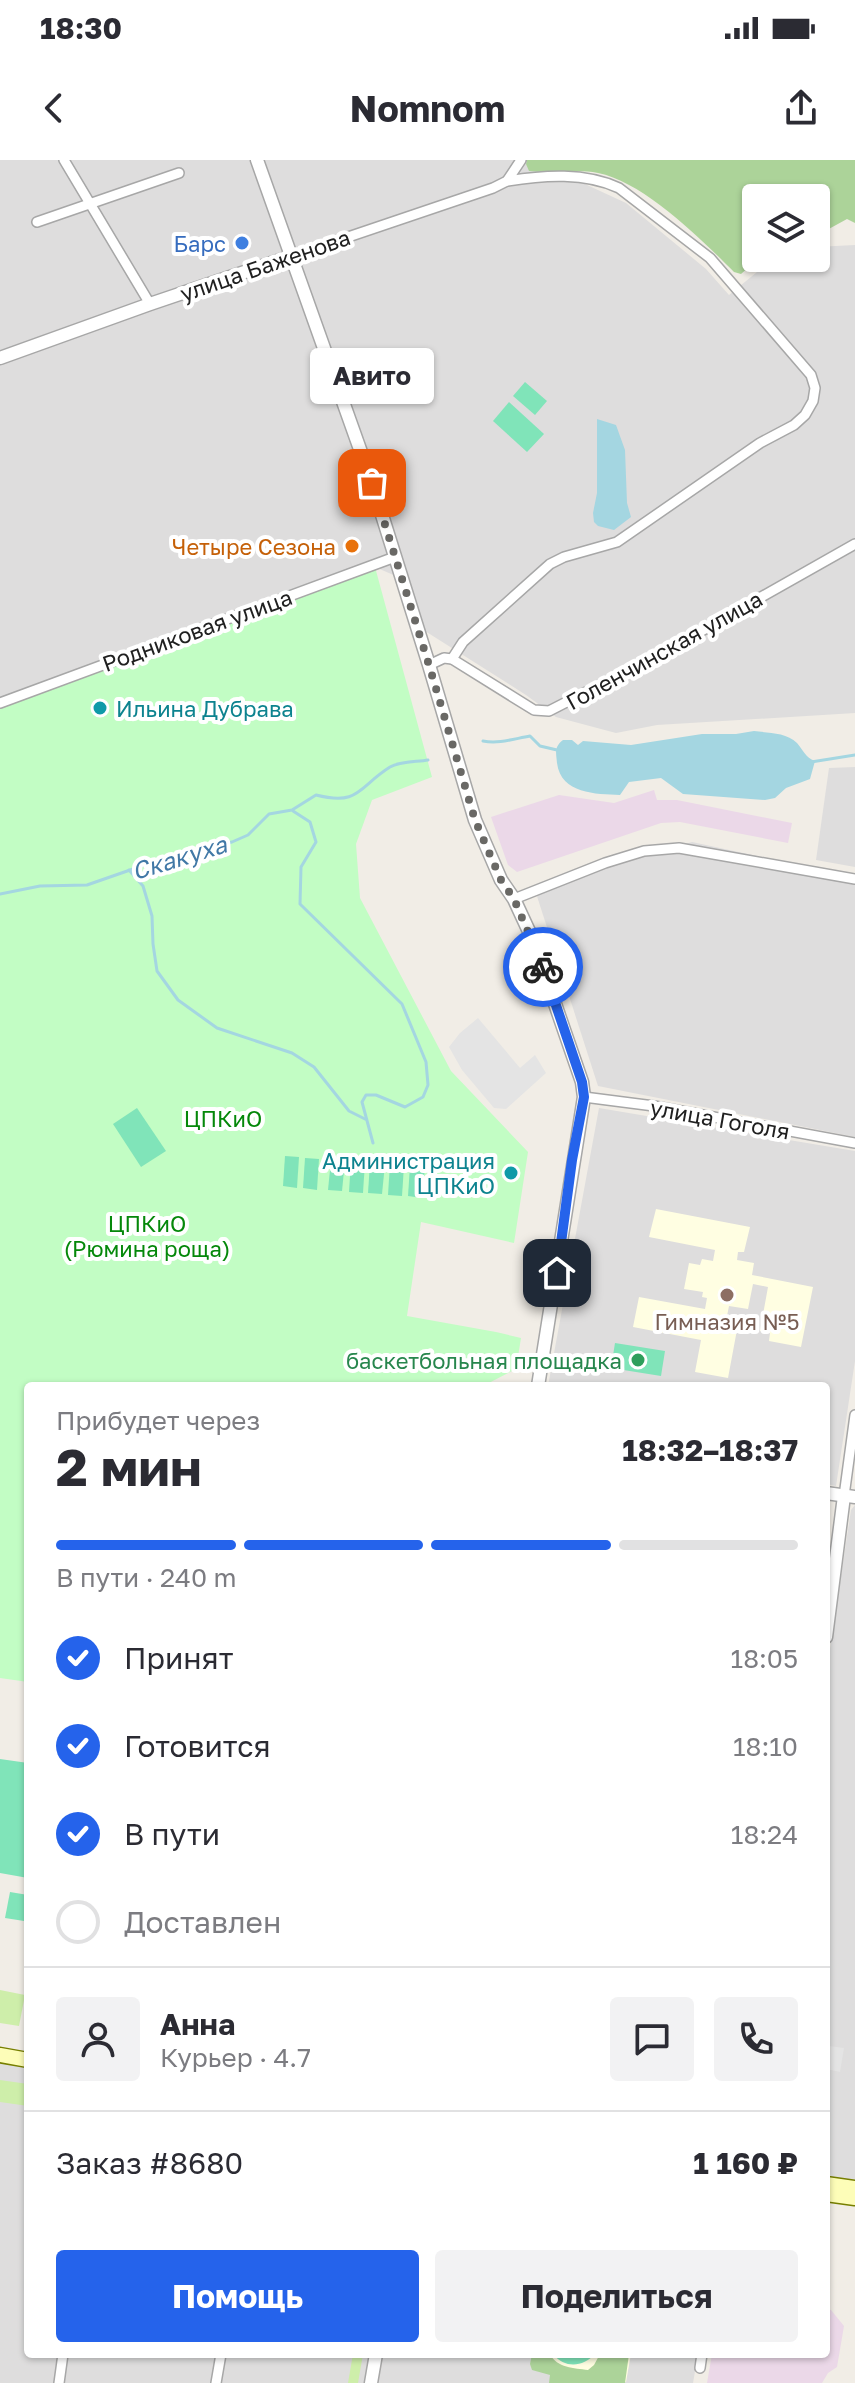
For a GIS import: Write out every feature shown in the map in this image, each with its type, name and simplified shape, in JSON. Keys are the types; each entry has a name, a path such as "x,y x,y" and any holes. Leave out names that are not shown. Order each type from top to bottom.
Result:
{"main road":[{"path":"0,2046 24,2050"},
{"path":"0,2055 24,2059"},
{"path":"830,2185 855,2188"},
{"path":"830,2195 855,2198"}],"street":[{"path":"64,160 150,304"},
{"path":"257,160 372,483 475,820 501,880 514,899 549,982 582,1082 584,1097 539,1382"},
{"path":"507,181 521,160"},
{"path":"37,222 179,173"},
{"name":"улица Баженова","path":"0,358 325,244 429,211 507,181 584,177 602,180 619,188 710,258 811,375 815,388 813,401 805,415 794,425 760,443 617,542 550,564 463,642 452,659"},
{"name":"Голенчинская улица","path":"452,659 534,710 549,711 666,651 855,544"},
{"name":"Родниковая улица","path":"0,703 395,557"},
{"path":"429,665 444,658 452,659"},
{"path":"514,899 605,863 644,851 679,848 855,879"},
{"name":"улица Гоголя","path":"584,1097 654,1106 855,1143"},
{"path":"830,1614 850,1496 855,1415"},
{"path":"830,1494 850,1496"},
{"path":"59,2383 62,2358"},
{"path":"216,2383 220,2358"},
{"path":"371,2383 375,2358"},
{"path":"700,2368 701,2358"}],"shaded area":[{"path":"0,160 533,160 626,203 706,269 729,295 757,272 830,272 830,246 855,245 855,713 657,725 616,733 556,717 425,631 405,580 375,567 0,706"},
{"path":"855,767 855,867 816,860 829,768"},
{"path":"654,790 657,800 677,800 792,823 788,843 680,822 661,823 517,872 508,865 491,817 559,795 614,803"},
{"path":"692,842 855,877 855,1137 598,1086 535,890"},
{"path":"478,1018 520,1068 535,1055 546,1073 506,1109 494,1108 462,1070 449,1047"},
{"path":"599,1108 855,1151 855,1361 836,1486 830,1485 830,1382 549,1382"},
{"name":"Гимназия №5","path":"656,1209 750,1227 744,1252 738,1252 737,1260 754,1263 752,1275 813,1287 801,1347 769,1341 770,1333 760,1331 768,1287 753,1284 748,1309 729,1306 727,1316 739,1319 728,1378 695,1372 701,1340 633,1327 639,1297 705,1309 707,1298 702,1297 703,1292 684,1289 689,1263 700,1265 702,1259 713,1261 715,1250 649,1237"},
{"path":"855,1505 855,2184 830,2181 830,1649 851,1510"},
{"path":"830,2046 844,2048 840,2072 830,2070"},
{"path":"0,2057 24,2061 24,2358 697,2358 693,2383 0,2383"},
{"path":"830,2310 844,2326 837,2367 828,2373 822,2383 707,2383 711,2358 830,2358"},
{"path":"538,2358 630,2358 626,2382 537,2364"}],"green space":[{"path":"527,160 855,160 855,223 847,219 830,228 830,184 742,184 741,274 734,272 671,214 634,188 598,173 529,171"},
{"path":"525,382 547,401 535,415 513,396"},
{"path":"509,402 544,434 527,452 493,421"},
{"name":"ЦПКиО","path":"375,567 432,777 372,800 356,844 360,898 451,1071 528,1152 514,1243 421,1222 407,1316 521,1338 516,1369 491,1382 24,1382 24,1681 0,1678 0,706"},
{"path":"137,1108 166,1151 141,1167 113,1124"},
{"path":"285,1156 299,1157 297,1188 283,1186"},
{"path":"305,1158 319,1159 317,1190 303,1188"},
{"path":"331,1160 345,1161 342,1191 328,1190"},
{"path":"351,1161 365,1162 363,1193 349,1192"},
{"path":"370,1163 385,1164 382,1194 368,1193"},
{"path":"390,1164 404,1166 402,1196 388,1195"},
{"path":"410,1166 425,1167 422,1198 408,1196"},
{"name":"баскетбольная площадка","path":"615,1343 665,1351 661,1376 611,1368"},
{"path":"0,1759 24,1762 24,1877 0,1873"},
{"path":"10,1892 24,1894 24,1921 5,1918"},
{"path":"0,1990 24,1995 19,2026 0,2023"},
{"path":"0,2080 24,2083 24,2105 0,2102"},
{"path":"352,2358 362,2358 358,2383 348,2383"},
{"path":"531,2358 552,2358 561,2365 588,2370 598,2358 628,2358 625,2383 549,2383 550,2375 532,2370"},
{"path":"590,2358 580,2364 568,2364 558,2359"}],"water":[{"path":"597,419 616,425 625,450 627,503 631,517 614,530 594,522"},
{"path":"754,731 793,739 815,761 810,779 786,788 775,798 765,800 683,794 661,778 629,782 620,795 611,795 591,793 572,786 565,781 557,763 557,747 563,740 572,740 578,745 583,741 631,745 702,734"}],"waterway":[{"name":"Скакуха","path":"483,741 500,742 530,736 540,746 557,750"},
{"name":"Скакуха","path":"811,762 855,755"},
{"name":"Скакуха","path":"0,894 40,886 87,885 156,861 232,842 248,835 269,814 292,810 316,795 330,798 350,796 394,765 428,760"},
{"path":"293,811 310,822 316,842 301,867 300,904 402,1004 426,1062 428,1085 423,1097 405,1107 376,1095 366,1095 362,1102 373,1143"},
{"path":"129,870 143,886 152,916 157,971 178,1000 217,1028 292,1053 314,1067 349,1111 365,1119"}],"way so far":[{"path":"372,483 475,820 543,967"}],"place":[{"name":"Барс","path":"242,243"},
{"name":"Авито","path":"372,483"},
{"name":"Четыре Сезона","path":"352,546"},
{"name":"Ильина Дубрава","path":"100,708"},
{"name":"Администрация ЦПКиО","path":"511,1173"},
{"name":"Гимназия №5","path":"727,1295"},
{"name":"баскетбольная площадка","path":"638,1360"}],"route":[{"path":"543,967 582,1082 584,1097 557,1273"}],"park label":[{"name":"ЦПКиО (Рюмина роща)","path":"147,1236"}]}
